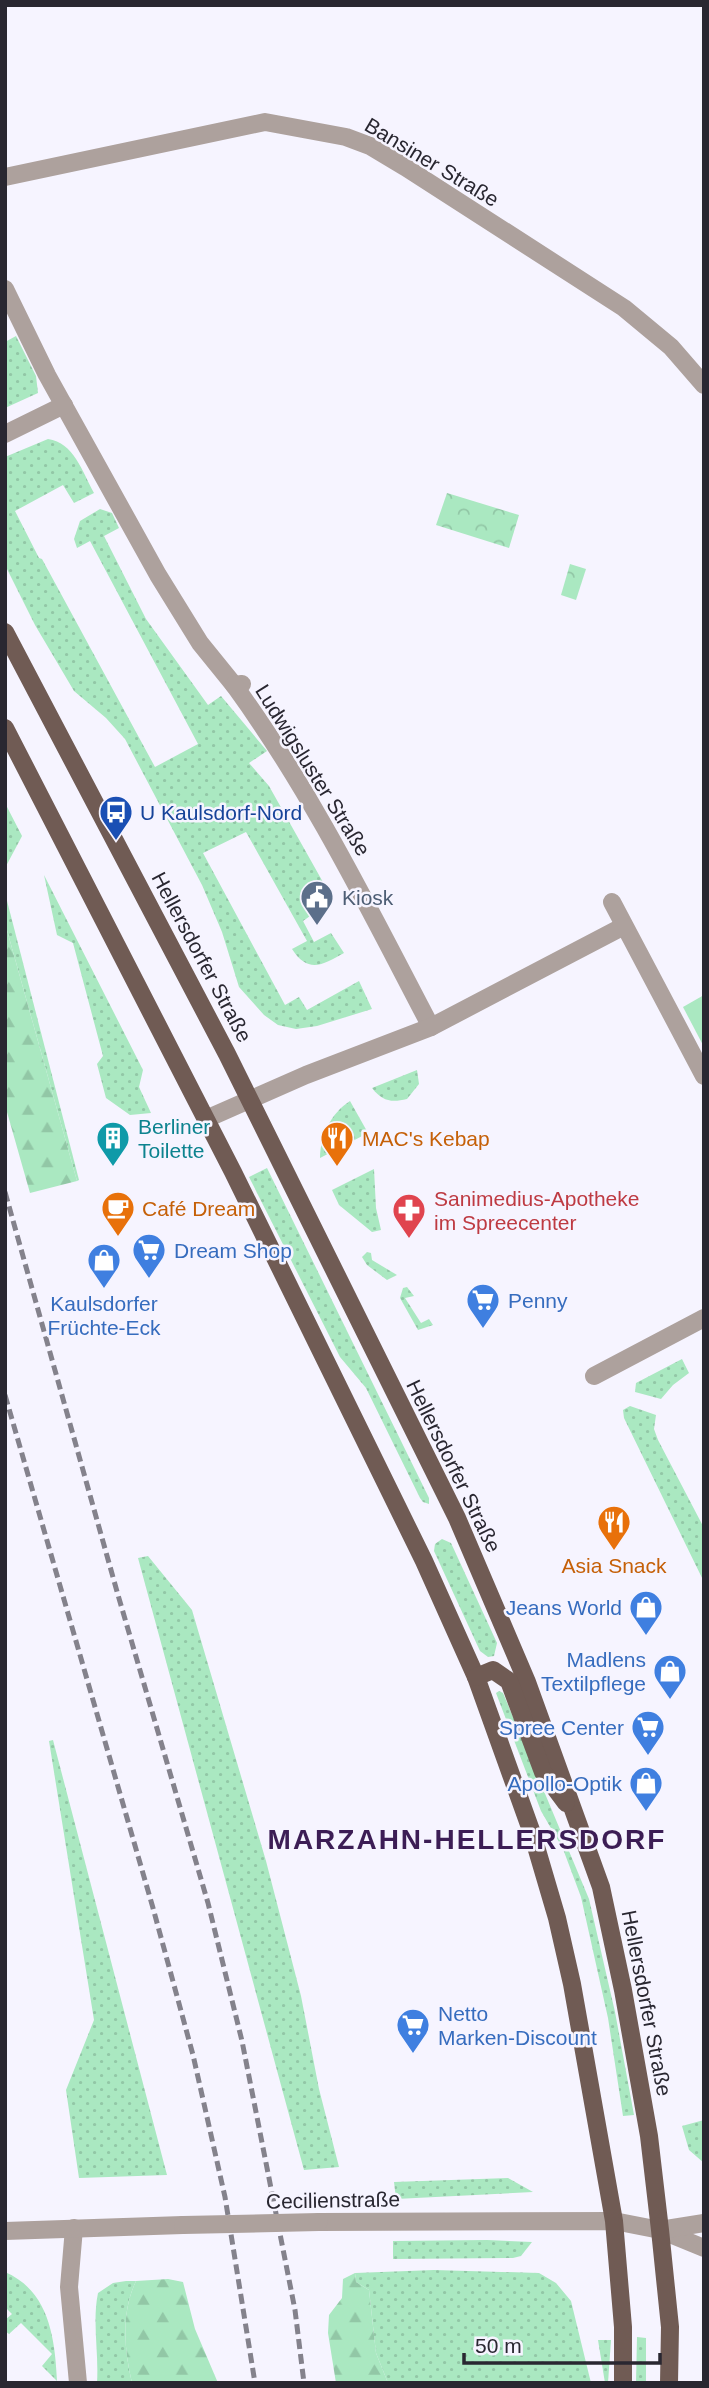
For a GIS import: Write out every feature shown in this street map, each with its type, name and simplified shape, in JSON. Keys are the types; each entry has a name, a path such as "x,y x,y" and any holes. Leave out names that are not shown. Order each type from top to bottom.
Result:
{"main road":[{"name":"Hellersdorfer Straße","path":"5,632 249,1100 457,1518 527,1682 601,1887 623,1990 649,2136 670,2327 669,2383"},
{"path":"5,728 206,1119 424,1561 476,1677 532,1833 557,1918 596,2111 614,2221 623,2328 623,2383"},
{"path":"476,1677 494,1670 509,1681 543,1772 577,1817"}],"street":[{"name":"Bansiner Straße","path":"5,177 265,122 346,137 370,146 405,167 624,308 671,347 704,385"},
{"name":"Ludwigsluster Straße","path":"5,289 27,337 64,405 186,620 200,643 238,685 302,788 339,852 431,1027"},
{"path":"5,434 64,405"},
{"path":"612,902 704,1076"},
{"path":"206,1119 306,1075 431,1027 624,926"},
{"path":"594,1376 704,1318"},
{"name":"Cecilienstraße","path":"5,2231 319,2222 614,2221 660,2230 704,2248"},
{"name":"Cecilienstraße","path":"660,2230 704,2223"},
{"path":"74,2228 69,2287 78,2383"}],"green space":[{"path":"16,336 36,376 38,393 5,408 5,342"},
{"path":"48,439 71,452 94,493 74,503 63,485 15,511 155,767 198,744 90,541 77,548 74,539 80,521 100,509 112,513 119,528 104,536 146,619 208,705 221,696 267,751 249,763 269,786 333,900 303,921 314,942 331,933 344,953 323,964 304,962 292,949 307,941 246,832 203,853 285,1005 299,997 307,1010 359,981 372,1009 317,1026 296,1029 278,1025 264,1015 239,987 222,932 202,885 125,739 106,718 74,691 35,625 5,565 5,457"},
{"path":"447,493 519,515 509,548 436,525"},
{"path":"570,564 586,569 576,600 561,595"},
{"path":"5,803 22,836 5,868"},
{"path":"44,875 143,1070 139,1087 151,1113 130,1115 106,1098 97,1064 103,1056 73,943 57,935"},
{"path":"5,893 79,1180 77,1181 5,923"},
{"path":"5,923 77,1181 30,1193 5,1105"},
{"path":"704,995 704,1047 683,1007"},
{"path":"417,1070 419,1084 407,1099 387,1100 372,1088"},
{"path":"350,1101 368,1133 320,1158 328,1126 337,1112"},
{"path":"267,1168 429,1498 429,1504 420,1498 366,1388 340,1357 249,1177"},
{"path":"374,1169 376,1208 381,1230 372,1232 339,1205 332,1190"},
{"path":"367,1252 371,1253 372,1260 397,1275 387,1280 367,1265 362,1257"},
{"path":"407,1287 414,1296 405,1298 421,1323 429,1319 433,1325 418,1330 400,1298 403,1288"},
{"path":"682,1359 689,1373 661,1399 635,1392 636,1383"},
{"path":"630,1406 656,1415 654,1429 658,1440 704,1528 704,1582 624,1418 623,1410"},
{"path":"442,1539 451,1543 497,1643 494,1656 488,1657 480,1651 434,1551 435,1544"},
{"path":"148,1556 192,1610 266,1861 301,1996 319,2089 339,2167 304,2170 138,1558"},
{"path":"496,1693 503,1693 589,1899 615,2012 634,2115 623,2116 608,2018 581,1897 563,1849 541,1811"},
{"path":"53,1740 167,2175 79,2178 66,2090 94,2020 49,1741"},
{"path":"704,2120 704,2163 689,2150 682,2126"},
{"path":"508,2178 533,2192 396,2199 394,2182"},
{"path":"393,2241 532,2242 521,2256 513,2258 393,2259"},
{"path":"434,2270 539,2273 556,2283 571,2301 591,2383 388,2383 376,2353 369,2290 356,2282 355,2273"},
{"path":"5,2272 20,2280 31,2291 47,2318 54,2348 57,2381 42,2366 52,2354 21,2323 9,2334 5,2331 5,2320 12,2314 5,2307"},
{"path":"355,2273 356,2282 369,2290 376,2353 388,2383 336,2383 328,2333 329,2315 342,2298 343,2279"},
{"path":"168,2279 183,2282 195,2329 218,2383 132,2383 125,2331 131,2293 136,2281"},
{"path":"136,2281 128,2306 125,2331 132,2383 97,2383 98,2293 113,2283"},
{"path":"637,2337 646,2338 646,2383 636,2383"},
{"path":"598,2340 611,2340 608,2383 605,2383"}],"railway":[{"path":"5,1192 208,1903 242,2041 295,2310 304,2383"},
{"path":"5,1395 193,2055 225,2197 255,2383"}],"place":[{"name":"U Kaulsdorf-Nord","path":"116,842"},
{"name":"Kiosk","path":"317,927"},
{"name":"Berliner Toilette","path":"113,1168"},
{"name":"MAC's Kebap","path":"337,1168"},
{"name":"Café Dream","path":"118,1238"},
{"name":"Sanimedius-Apotheke im Spreecenter","path":"409,1240"},
{"name":"Dream Shop","path":"149,1280"},
{"name":"Kaulsdorfer Früchte-Eck","path":"104,1290"},
{"name":"Penny","path":"483,1330"},
{"name":"Asia Snack","path":"614,1552"},
{"name":"Jeans World","path":"646,1637"},
{"name":"Madlens Textilpflege","path":"670,1701"},
{"name":"Spree Center","path":"648,1757"},
{"name":"Apollo-Optik","path":"646,1813"},
{"name":"Netto Marken-Discount","path":"413,2055"}],"district":[{"name":"MARZAHN-HELLERSDORF","path":"467,1839"}]}
